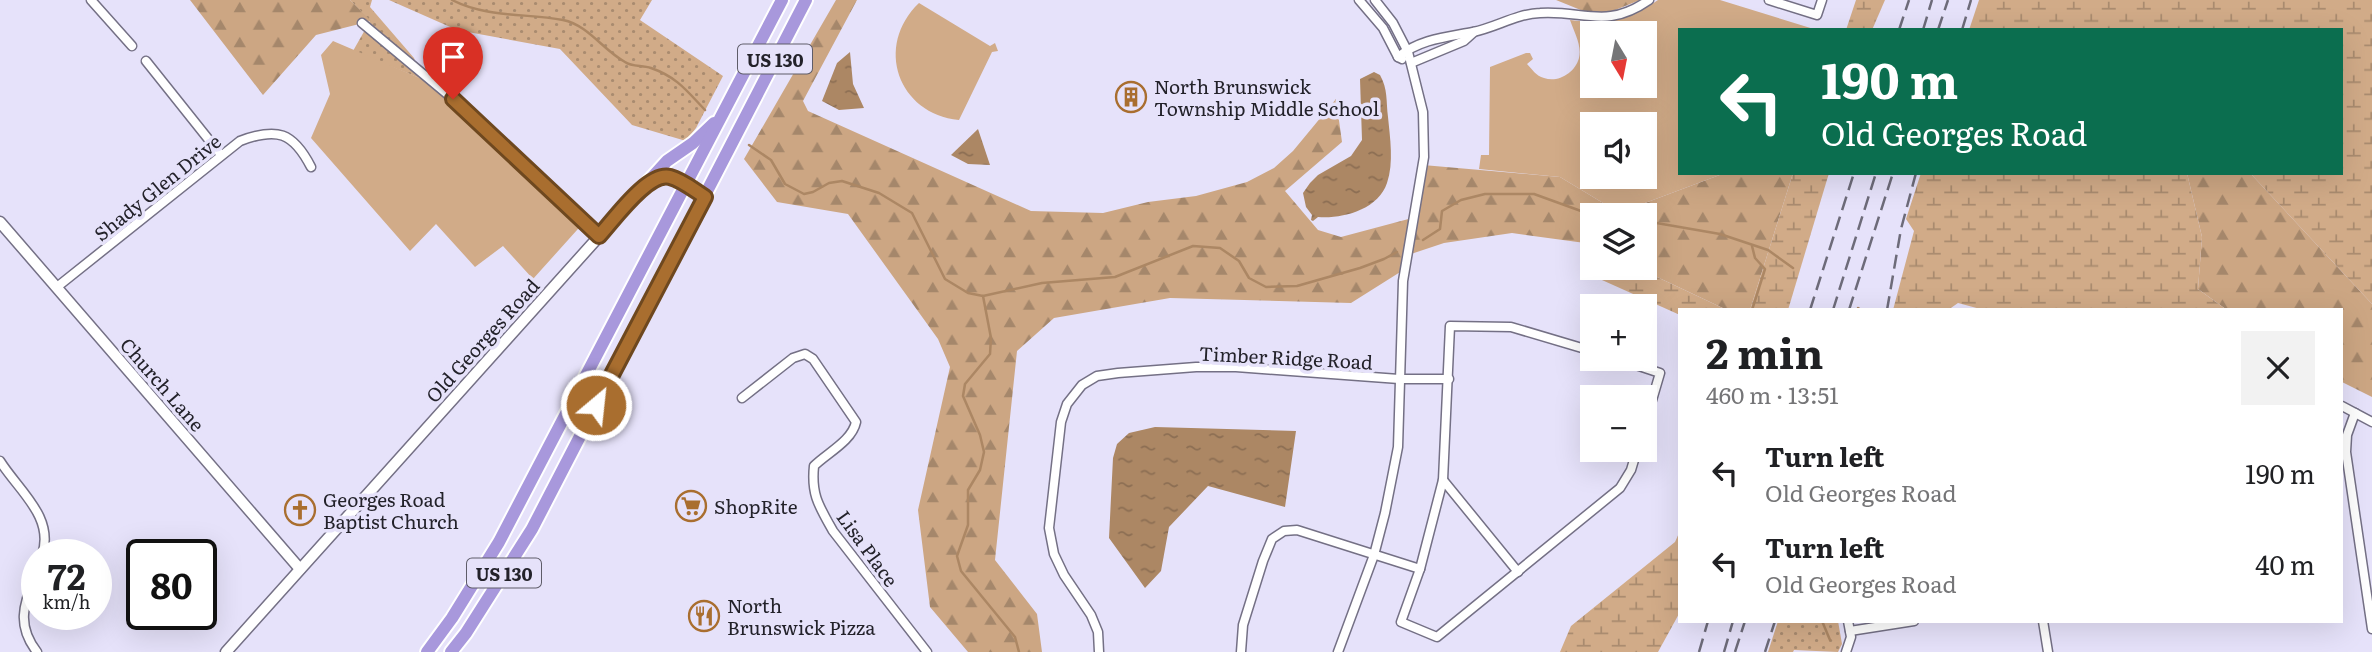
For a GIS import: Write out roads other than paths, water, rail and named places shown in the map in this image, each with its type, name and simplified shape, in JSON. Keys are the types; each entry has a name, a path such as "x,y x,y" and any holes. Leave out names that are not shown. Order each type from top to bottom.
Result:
{"highway":[{"name":"US 130","path":"427,652 452,618 499,542 782,0"},
{"name":"US 130","path":"451,652 466,633 540,513 806,1"},
{"path":"646,184 667,161 693,143 722,116"},
{"path":"460,652 466,633"}],"street":[{"path":"91,0 132,46"},
{"path":"1359,0 1383,28 1398,57 1410,63 1464,41 1474,32"},
{"path":"1338,652 1374,555 1398,447 1403,281 1424,157 1423,112 1410,63 1393,23 1376,0"},
{"path":"1398,57 1419,44 1458,33 1474,32 1517,16 1542,12 1598,18 1619,15 1636,9 1649,0"},
{"path":"1769,0 1817,15 1822,0"},
{"path":"362,23 471,114 599,236"},
{"path":"146,61 221,155"},
{"name":"Shady Glen Drive","path":"57,287 240,141 255,135 276,134 291,138 302,148 311,167"},
{"path":"646,184 660,176 671,177 705,197"},
{"name":"Old Georges Road","path":"226,652 646,184"},
{"name":"Church Lane","path":"0,222 300,569"},
{"path":"1580,347 1511,327 1450,326 1443,480 1420,569 1402,622 1437,637 1620,488 1633,462"},
{"name":"Lisa Place","path":"742,398 793,358 805,355 813,359 856,422 855,429 848,437 814,466 812,486 820,509 833,531 927,652"},
{"name":"Timber Ridge Road","path":"1099,652 1098,632 1091,615 1064,575 1054,554 1049,528 1061,422 1067,404 1082,385 1097,376 1196,367 1236,367 1399,379 1449,379"},
{"path":"1654,371 1660,373 1656,385"},
{"path":"2343,407 2372,422"},
{"path":"2356,413 2348,430 2346,446 2372,629"},
{"path":"0,461 30,500 44,524 45,539"},
{"path":"1443,480 1518,572"},
{"path":"1241,652 1243,625 1263,561 1272,539 1284,531 1297,530 1420,569"},
{"path":"1846,652 1850,641 1848,623"},
{"path":"1850,631 1901,623"},
{"path":"2043,623 2048,652"},
{"path":"26,630 37,652"}],"water":[{"path":"850,52 853,84 864,108 839,110 822,101 837,63"},
{"path":"1374,72 1380,75 1386,95 1391,150 1387,183 1376,200 1368,206 1348,214 1318,217 1313,221 1303,193 1318,175 1351,156 1362,140 1360,79"},
{"path":"978,129 990,165 968,164 951,155"},
{"path":"1155,427 1296,431 1285,507 1208,486 1169,527 1161,571 1145,588 1109,538 1113,458 1117,444 1129,433"}],"waterway":[{"path":"452,0 479,10 572,23 588,32 628,64 651,68 668,76 681,85 705,110"},
{"path":"749,145 771,160 785,184 804,194 829,183 842,181 879,193 912,213 945,279 968,293 983,296 1042,283 1115,277 1193,246 1220,248 1239,261 1249,278 1266,287 1297,286 1360,268 1397,252"},
{"path":"1423,240 1440,229 1442,211 1461,200 1485,194 1534,194 1580,211"},
{"path":"1657,223 1720,234 1768,250 1793,268"},
{"path":"1752,246 1755,258 1765,269 1753,308"},
{"path":"983,296 991,338 990,354 965,384 963,396 980,435 984,452 980,470 968,490 968,525 957,556 961,571 1015,637 1019,652"},
{"path":"1823,623 1830,640"}],"railway":[{"path":"1900,28 1909,0"},
{"path":"1924,28 1932,0"},
{"path":"1939,28 1948,0"},
{"path":"1963,28 1971,0"},
{"path":"1811,308 1853,175"},
{"path":"1834,308 1875,175"},
{"path":"1850,308 1892,175"},
{"path":"1887,308 1901,229 1915,175"},
{"path":"1699,652 1707,623"},
{"path":"1724,652 1732,623"},
{"path":"1735,652 1744,623"},
{"path":"1765,652 1774,623"}],"place":[{"name":"North Brunswick Township Middle School","path":"1131,97"},
{"name":"ShopRite","path":"691,506"},
{"name":"Georges Road Baptist Church","path":"300,510"},
{"name":"North Brunswick Pizza","path":"704,616"}]}
